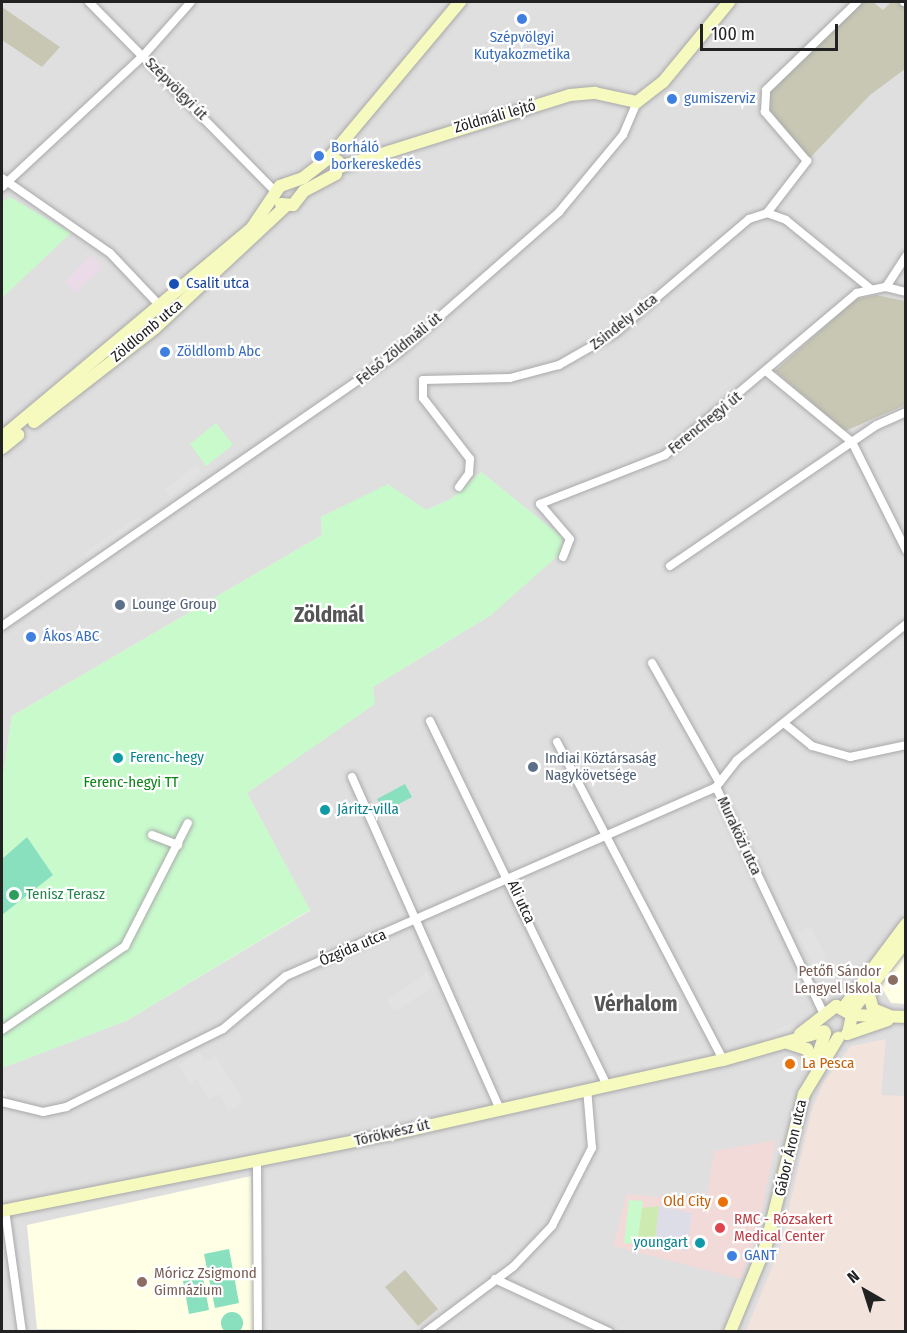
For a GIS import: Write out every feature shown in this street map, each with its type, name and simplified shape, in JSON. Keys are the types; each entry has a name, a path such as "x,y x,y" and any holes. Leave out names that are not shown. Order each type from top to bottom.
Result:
{"street":[{"name":"Szépvölgyi út","path":"89,2 278,191 286,206"},
{"path":"165,312 110,253 3,182 143,56 191,2"},
{"path":"286,206 336,162 350,131 460,2"},
{"name":"Felső Zöldmáli út","path":"2,626 397,354 559,212 623,135 638,102 663,82 729,2"},
{"name":"Zsindely utca","path":"459,487 470,459 423,398 423,380 510,378 559,365 615,333 731,232 767,213 807,161 765,112 766,90 857,2"},
{"name":"Zöldmáli lejtő","path":"336,162 354,162 570,95 595,93 638,102"},
{"path":"278,191 336,162"},
{"name":"Zöldlomb utca","path":"2,437 165,312 251,230 278,191"},
{"name":"Zöldlomb utca","path":"2,448 165,312 286,206"},
{"path":"767,213 793,225 871,289"},
{"path":"886,287 906,256"},
{"name":"Ferenchegyi út","path":"563,556 570,539 540,504 665,455 767,372 857,293 886,287 906,292"},
{"path":"767,372 852,442 906,550"},
{"path":"670,566 852,442 906,412"},
{"name":"Muraközi utca","path":"823,1015 718,784 737,760 785,724 906,624"},
{"path":"652,663 718,784"},
{"name":"Ali utca","path":"430,721 510,878 607,1085"},
{"path":"785,724 812,746 850,757 906,745"},
{"path":"558,742 723,1060"},
{"path":"352,777 500,1109"},
{"name":"Őzgida utca","path":"2,1102 42,1112 66,1107 223,1029 286,976 417,921 605,832 718,784"},
{"path":"2,1030 125,946 188,823"},
{"path":"152,835 178,845"},
{"path":"843,1036 849,1011 906,924"},
{"path":"849,1011 906,941"},
{"path":"867,988 873,1009 903,1017"},
{"path":"849,1011 888,1020"},
{"name":"Törökvész út","path":"784,1043 823,1015 849,1011"},
{"path":"813,1071 824,1032 823,1015"},
{"path":"824,1032 843,1036 903,1017"},
{"name":"Törökvész út","path":"3,1210 256,1162 723,1060 824,1032"},
{"name":"Gábor Áron utca","path":"730,1332 766,1245 813,1071 843,1036"},
{"path":"784,1043 807,1049 813,1071"},
{"path":"426,1332 535,1248 584,1171 592,1148 587,1089"},
{"path":"256,1162 258,1332"},
{"path":"3,1210 22,1332"},
{"path":"495,1279 609,1332"}],"shaded area":[{"path":"2,2 905,2 905,1331 2,1331 2,1102 11,1103 2,1088 2,1068 126,1021 310,911 247,793 374,704 373,687 491,615 534,515 481,472 451,499 426,510 388,485 321,517 322,535 12,716 2,783"},
{"path":"857,2 873,2 883,10 891,2 905,2 905,69 870,95 807,161 769,119 766,90"},
{"path":"2,7 60,47 42,67 2,40"},
{"path":"92,255 103,267 75,293 65,281"},
{"path":"876,295 905,301 905,405 845,431 775,371 856,299"},
{"path":"196,465 201,472 170,498 164,490"},
{"path":"139,516 142,520 89,560 84,553"},
{"path":"810,926 827,958 814,965 797,933"},
{"name":"Petőfi Sándor Lengyel Iskola","path":"905,952 905,1004 891,1003 880,985"},
{"path":"427,972 434,986 394,1012 387,1000"},
{"path":"792,1023 798,1030 767,1043 761,1037"},
{"path":"886,1039 881,1095 905,1096 905,1331 746,1331 780,1248 811,1112 823,1083 851,1046"},
{"path":"707,1050 714,1062 650,1076 644,1064"},
{"path":"199,1052 205,1062 216,1056 244,1102 229,1111 219,1094 209,1099 197,1079 189,1084 178,1065"},
{"path":"776,1140 757,1234 741,1279 613,1246 627,1194 706,1201 714,1151"},
{"name":"Móricz Zsigmond Gimnázium","path":"251,1176 255,1331 37,1329 27,1225"},
{"path":"659,1206 692,1213 687,1251 655,1244"},
{"path":"405,1270 438,1309 418,1326 385,1287"}],"green space":[{"path":"10,197 71,233 2,298 2,202"},
{"path":"216,423 233,445 206,466 190,444"},
{"name":"Ferenc-hegyi TT","path":"481,472 562,537 562,552 491,615 373,687 375,704 247,793 310,910 126,1021 2,1068 2,915 53,875 27,837 2,859 2,783 12,716 322,535 321,517 388,484 426,510 451,499"},
{"path":"405,784 412,797 384,812 377,799"},
{"name":"Tenisz Terasz","path":"27,837 53,875 2,915 2,859"},
{"path":"629,1200 643,1201 637,1244 624,1243"},
{"path":"659,1206 655,1241 638,1239 642,1208"},
{"path":"229,1249 239,1303 215,1308 204,1254"},
{"path":"203,1278 209,1310 189,1314 183,1281"},
{"path":"232,1312 240,1315 243,1323 240,1331 232,1334 224,1331 221,1323 224,1315"}],"place":[{"name":"Szépvölgyi Kutyakozmetika","path":"522,19"},
{"name":"gumiszerviz","path":"672,99"},
{"name":"Borháló borkereskedés","path":"319,156"},
{"name":"Csalit utca","path":"174,284"},
{"name":"Zöldlomb Abc","path":"165,352"},
{"name":"Lounge Group","path":"120,605"},
{"name":"Ákos ABC","path":"31,637"},
{"name":"Ferenc-hegy","path":"118,758"},
{"name":"Indiai Köztársaság Nagykövetsége","path":"533,767"},
{"name":"Járitz-villa","path":"325,810"},
{"name":"Tenisz Terasz","path":"14,895"},
{"name":"Petőfi Sándor Lengyel Iskola","path":"893,980"},
{"name":"La Pesca","path":"790,1064"},
{"name":"Old City","path":"723,1202"},
{"name":"RMC - Rózsakert Medical Center","path":"720,1228"},
{"name":"youngart","path":"700,1243"},
{"name":"GANT","path":"732,1256"},
{"name":"Móricz Zsigmond Gimnázium","path":"142,1282"}],"district":[{"name":"Zöldmál","path":"329,615"},
{"name":"Vérhalom","path":"636,1004"}]}
